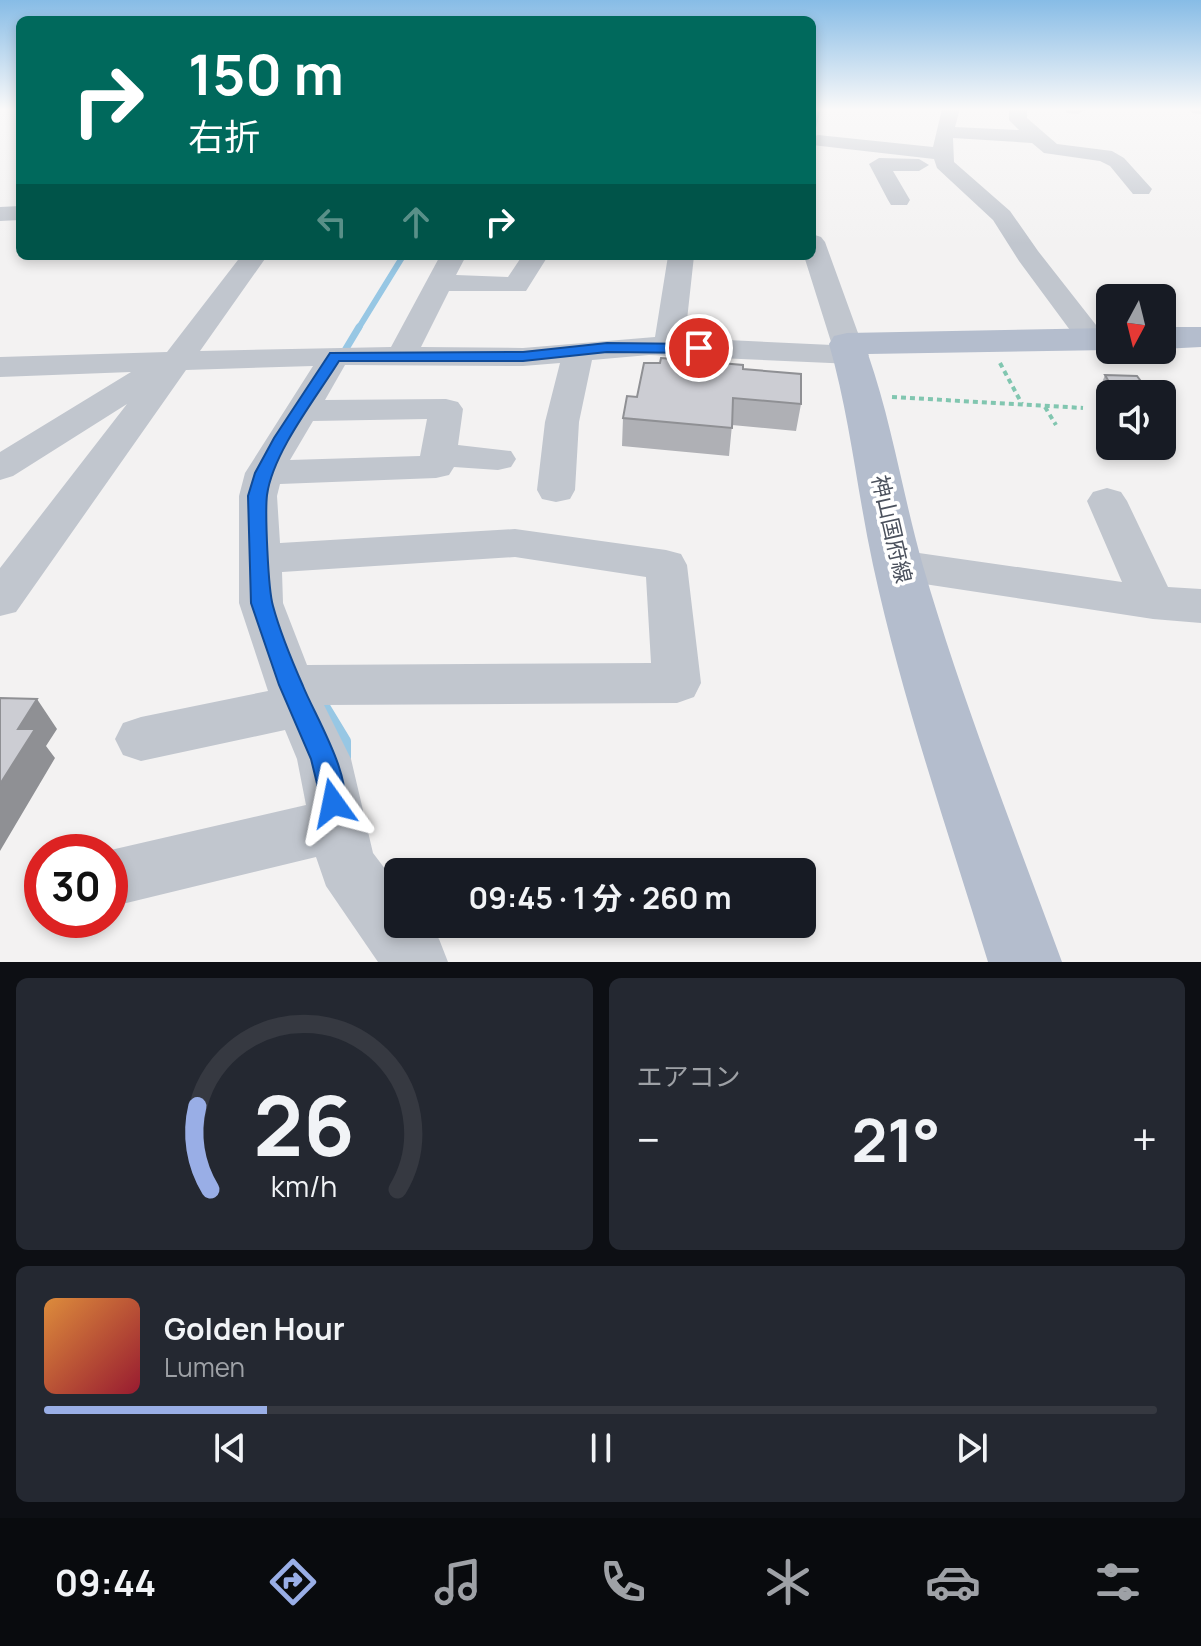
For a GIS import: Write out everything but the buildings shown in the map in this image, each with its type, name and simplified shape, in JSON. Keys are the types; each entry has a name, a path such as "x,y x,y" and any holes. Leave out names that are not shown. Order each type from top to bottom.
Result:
{"main road":[{"path":"1176,338 1200,338"},
{"path":"854,365 988,341 1096,339"},
{"name":"神山国府線","path":"854,365 898,565 946,726 1025,962"}],"street":[{"path":"907,154 879,164 896,194 920,188"},
{"path":"956,154 1028,256 1096,333"},
{"path":"1095,154 1105,155 1117,162 1141,189"},
{"path":"0,367 335,356 523,357 607,347 669,347 854,365 816,254"},
{"path":"0,600 251,260"},
{"path":"402,355 451,260"},
{"path":"439,283 516,285 532,260"},
{"path":"669,347 680,260"},
{"path":"556,490 562,422 578,352"},
{"path":"335,356 282,438 264,473 258,496 261,603 295,696 324,759 347,866 416,962"},
{"path":"0,468 146,375 174,361"},
{"path":"264,473 436,467 446,409 302,411"},
{"path":"438,455 498,459"},
{"path":"1107,501 1153,603"},
{"path":"141,739 295,696 677,683 666,565 515,543 259,559"},
{"path":"898,565 1153,603 1201,606"},
{"path":"128,874 338,825"}],"path":[{"path":"988,341 1022,405"},
{"path":"854,365 1022,405 1083,408"},
{"path":"1045,406 1056,425"}],"waterway":[{"path":"358,329 401,260"},
{"path":"344,352 359,327"},
{"path":"322,703 345,741 345,758"}],"route":[{"path":"333,803 324,759 290,685 261,603 258,496 264,473 282,438 335,356 523,357 607,347 699,348"}]}
